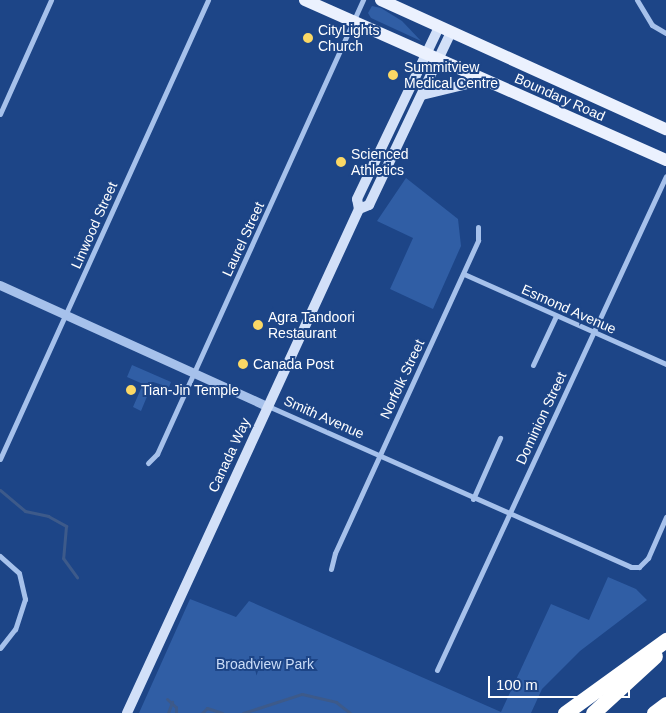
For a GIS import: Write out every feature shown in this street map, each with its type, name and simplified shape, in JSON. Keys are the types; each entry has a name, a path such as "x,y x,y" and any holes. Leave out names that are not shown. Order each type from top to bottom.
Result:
{"highway":[{"path":"565,713 666,640"},
{"path":"593,713 666,647"},
{"path":"654,713 666,704"}],"main road":[{"name":"Boundary Road","path":"305,0 666,160"},
{"name":"Boundary Road","path":"381,0 666,129"},
{"name":"Canada Way","path":"127,713 359,209 357,199 445,29"},
{"name":"Canada Way","path":"359,209 369,205 422,95 432,56"},
{"path":"422,95 484,80"}],"street":[{"path":"0,114 51,0"},
{"name":"Linwood Street","path":"0,459 208,0"},
{"name":"Laurel Street","path":"148,463 157,454 363,0"},
{"path":"637,0 647,19 666,33"},
{"name":"Dominion Street","path":"437,670 666,176"},
{"name":"Norfolk Street","path":"331,569 335,553 464,274 478,240 478,227"},
{"name":"Esmond Avenue","path":"464,274 666,364"},
{"name":"Smith Avenue","path":"0,285 379,457 631,567 638,567 648,558 666,517"},
{"path":"534,366 556,316"},
{"path":"473,499 500,438"},
{"path":"0,556 19,573 25,599 15,629 0,648"}],"green space":[{"path":"372,6 381,8 402,21 421,41 371,18 368,13"},
{"path":"406,178 458,219 461,246 433,309 390,289 413,238 377,221"},
{"path":"132,365 171,382 169,387 153,382 141,411 133,407 143,384 127,377"},
{"name":"Broadview Park","path":"608,577 636,589 647,600 580,651 542,689 531,713 139,713 190,599 236,617 249,601 501,712 551,604 589,620"}],"waterway":[{"path":"0,490 25,511 48,516 66,526 63,558 77,577"},
{"path":"243,713 302,694 336,702 350,713"},
{"path":"167,699 176,707 176,713"},
{"path":"168,713 172,702"},
{"path":"202,713 207,708 222,713"}],"place":[{"name":"CityLights Church","path":"308,38"},
{"name":"Summitview Medical Centre","path":"393,75"},
{"name":"Scienced Athletics","path":"341,162"},
{"name":"Agra Tandoori Restaurant","path":"258,325"},
{"name":"Canada Post","path":"243,364"},
{"name":"Tian-Jin Temple","path":"131,390"}]}
